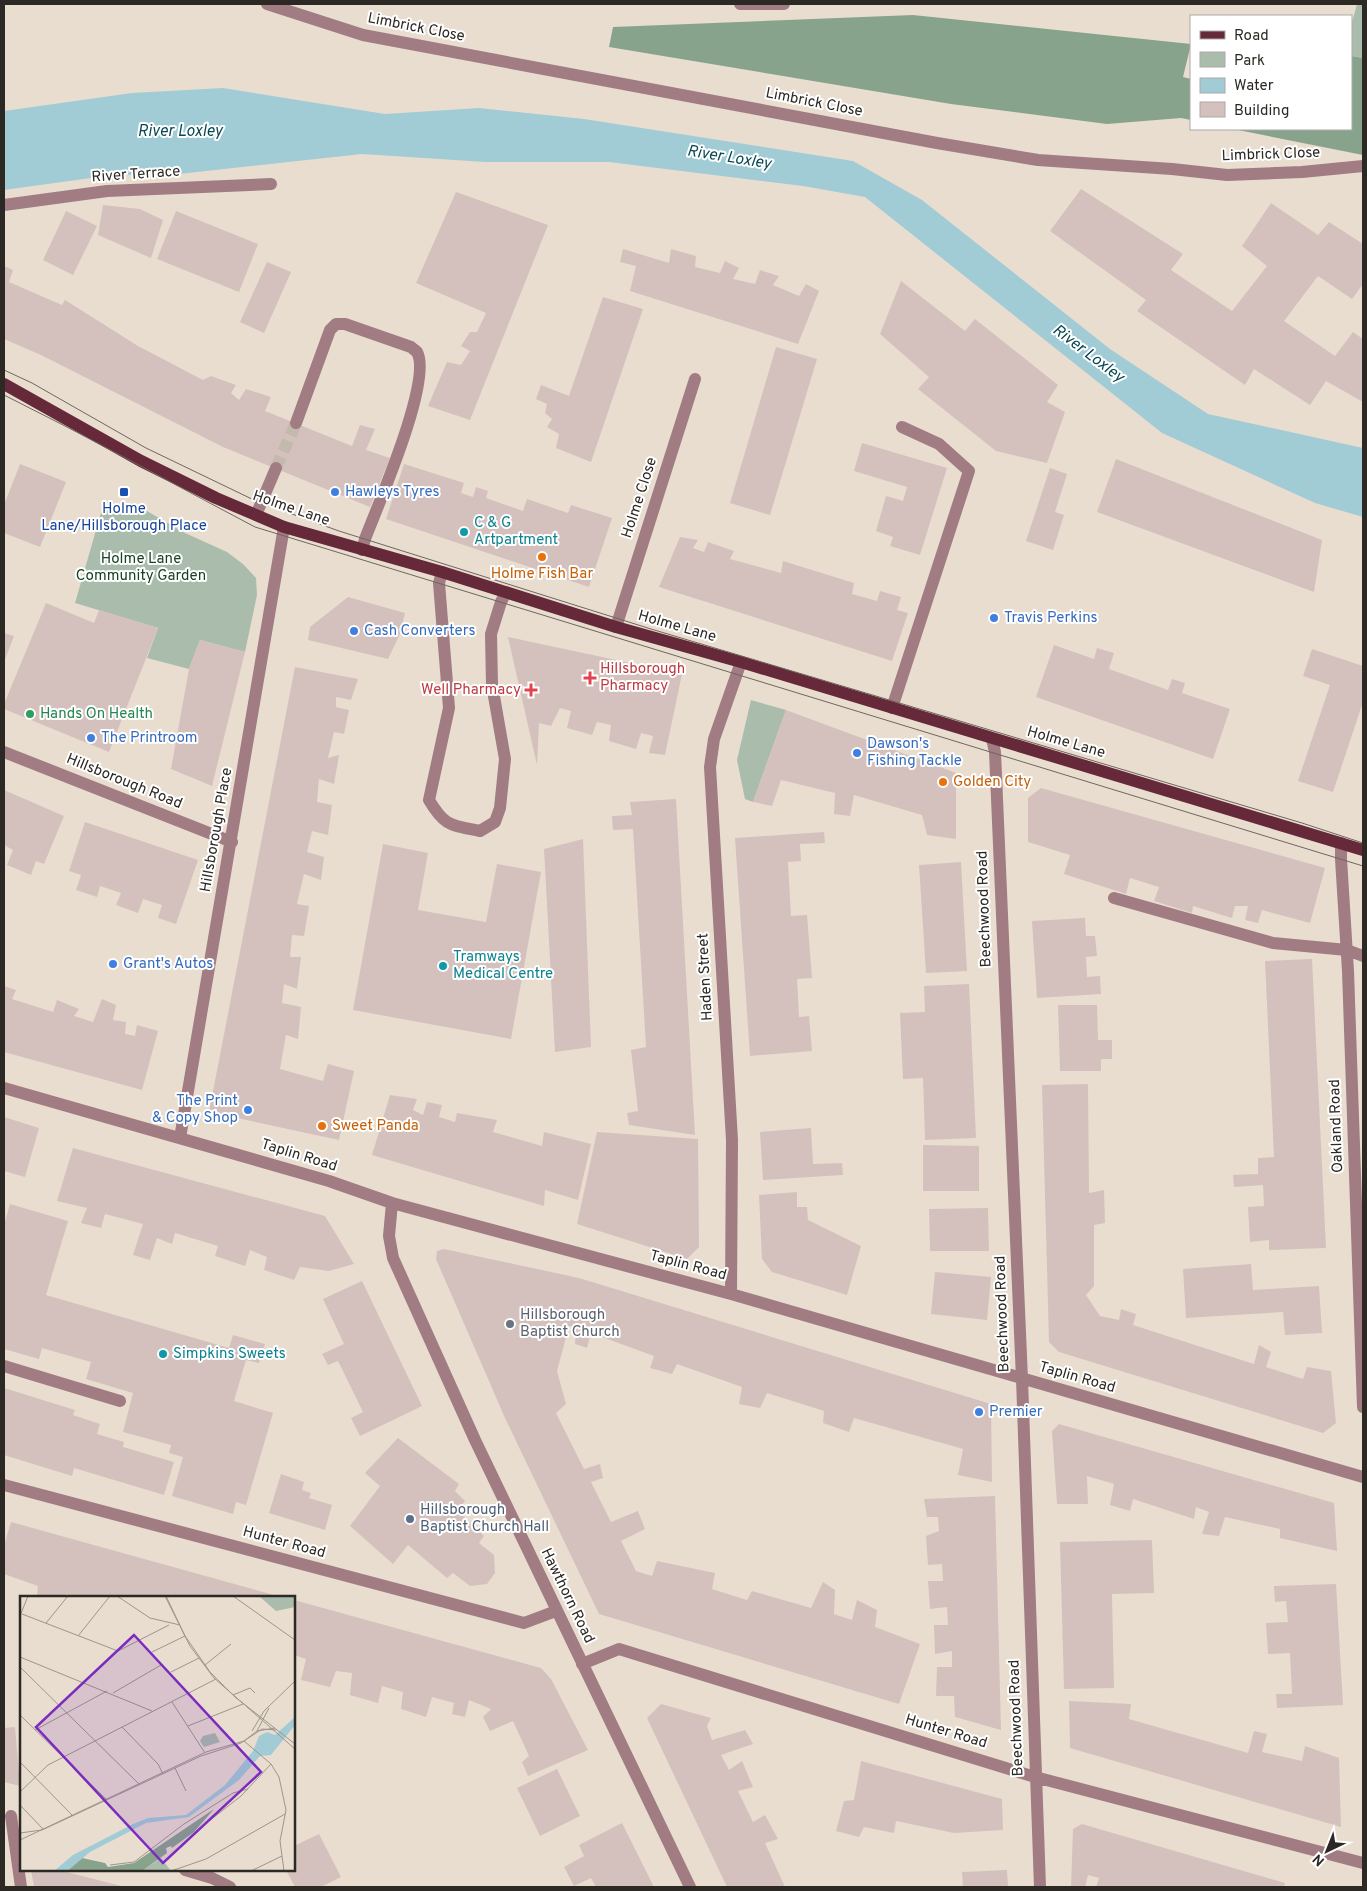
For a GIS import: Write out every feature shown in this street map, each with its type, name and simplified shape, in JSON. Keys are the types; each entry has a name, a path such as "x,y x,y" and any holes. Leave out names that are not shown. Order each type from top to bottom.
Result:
{"main road":[{"name":"Holme Lane","path":"4,384 142,461 216,498 284,526 1363,850"}],"street":[{"name":"Limbrick Close","path":"267,4 363,35 937,143 1038,160 1172,169 1228,175 1302,172 1363,166"},
{"path":"740,4 784,4"},
{"name":"River Terrace","path":"4,205 107,191 271,184"},
{"path":"296,423 330,330 336,324 345,324 411,347 417,352 419,360 418,392 362,550"},
{"name":"Holme Close","path":"616,627 695,379"},
{"path":"892,708 970,471 939,444 902,426"},
{"path":"256,516 276,468"},
{"name":"Hillsborough Place","path":"180,1138 232,842 284,526"},
{"path":"442,572 439,583 449,708 429,800 437,814 449,825 480,832 495,822 500,808 505,759 492,685 491,634 506,592"},
{"name":"Haden Street","path":"731,1294 732,1140 710,767 714,740 741,662"},
{"name":"Beechwood Road","path":"992,739 995,762 1022,1379 1040,1887"},
{"name":"Hillsborough Road","path":"4,752 232,842"},
{"name":"Oakland Road","path":"1341,843 1340,859 1347,950 1363,1407"},
{"path":"1114,898 1273,943 1347,950 1363,956"},
{"name":"Taplin Road","path":"4,1088 329,1181 392,1203 731,1294 1363,1476"},
{"name":"Hawthorn Road","path":"392,1203 389,1236 393,1258 475,1440 690,1887"},
{"path":"4,1366 120,1401"},
{"name":"Hunter Road","path":"4,1486 524,1623 556,1611"},
{"name":"Hunter Road","path":"582,1664 619,1648 1035,1777 1363,1863"},
{"path":"12,1816 21,1887"},
{"path":"188,1871 212,1878 230,1887"}],"green space":[{"path":"1357,4 1363,4 1363,58 1352,56 1352,22"},
{"path":"913,15 1190,44 1183,77 1190,79 1190,120 1181,118 1107,124 951,104 609,47 613,27"},
{"path":"1352,56 1363,58 1363,155 1238,130 1352,130"},
{"name":"Holme Lane Community Garden","path":"133,503 185,533 227,552 243,564 256,578 257,595 245,652 200,640 189,669 147,658 158,628 75,603 103,506"},
{"path":"751,700 786,710 753,802 745,799 737,760"}],"water":[{"name":"River Loxley","path":"223,88 385,114 479,108 584,119 853,161 922,200 1110,349 1208,414 1363,448 1363,517 1315,503 1162,433 865,197 803,186 609,162 485,162 362,154 179,174 113,175 4,190 4,111 132,93"}],"building":[{"path":"1081,189 1183,254 1171,270 1232,311 1267,266 1242,246 1271,203 1318,235 1329,222 1363,244 1363,284 1352,299 1318,276 1284,321 1335,356 1353,332 1363,339 1363,402 1326,381 1310,405 1254,369 1245,385 1137,311 1146,300 1050,231"},
{"path":"456,192 548,225 470,420 428,406 447,362 461,365 470,351 461,346 470,332 477,332 486,313 416,283"},
{"path":"103,205 140,209 163,220 151,258 98,235"},
{"path":"66,211 97,226 73,275 43,260"},
{"path":"176,211 258,244 239,292 157,259"},
{"path":"623,249 669,263 671,249 696,256 695,267 720,273 725,261 739,268 733,279 755,284 760,270 779,276 773,285 799,296 806,284 819,291 798,344 630,291 636,266 620,262"},
{"path":"267,262 291,272 264,333 240,322"},
{"path":"4,266 13,270 9,282 62,305 65,300 138,346 203,380 211,376 236,385 231,393 239,400 246,389 271,397 265,411 352,446 360,425 375,429 366,450 390,458 370,507 223,447 41,355 4,339"},
{"path":"901,281 965,331 975,319 1058,385 1047,402 1065,412 1047,463 996,451 918,389 929,377 880,334"},
{"path":"603,297 643,309 591,462 556,448 559,434 547,427 552,419 545,413 547,404 536,399 541,385 569,396"},
{"path":"776,347 817,359 770,515 730,503"},
{"path":"862,443 947,468 920,555 890,546 893,537 876,531 886,496 903,501 907,487 854,471"},
{"path":"1116,459 1322,540 1314,592 1097,512"},
{"path":"20,464 66,482 40,547 4,533 4,505"},
{"path":"404,464 464,483 461,493 473,497 476,487 488,491 486,498 523,511 527,499 568,513 571,505 612,518 589,587 386,519"},
{"path":"1050,468 1067,474 1055,512 1064,515 1053,550 1026,541"},
{"path":"680,537 698,540 693,548 704,552 708,542 734,551 730,559 781,573 783,561 854,583 852,594 877,601 880,591 901,597 897,610 908,613 892,661 659,587"},
{"name":"Cash Converters","path":"348,597 405,613 399,636 388,659 308,640 310,627"},
{"path":"46,603 94,623 99,610 158,628 109,752 4,709 4,704"},
{"path":"4,633 14,636 4,662"},
{"path":"508,637 682,674 665,755 649,753 653,736 641,733 636,749 609,741 611,725 597,722 592,735 567,728 571,711 560,708 551,726 539,723 537,765"},
{"path":"200,640 245,652 212,786 171,769 189,669"},
{"path":"1054,645 1094,659 1097,648 1114,653 1109,669 1168,690 1172,679 1185,683 1182,693 1230,709 1213,759 1036,697"},
{"path":"1312,649 1363,666 1363,702 1333,792 1298,781 1330,685 1303,676"},
{"path":"295,667 358,679 351,700 336,697 336,707 349,710 344,734 334,732 328,758 339,755 334,784 319,779 317,802 332,805 328,835 312,831 307,852 324,857 321,880 304,874 297,904 309,906 304,936 292,935 290,957 301,957 297,989 284,984 282,1003 301,1007 298,1039 286,1035 280,1069 323,1081 328,1064 354,1071 339,1140 209,1112"},
{"path":"786,710 956,773 956,839 927,835 922,815 854,795 850,816 834,814 835,793 781,780 772,806 753,802"},
{"path":"1041,788 1325,868 1310,923 1262,910 1258,923 1245,920 1248,906 1235,906 1232,918 1193,906 1192,913 1154,901 1159,887 1130,878 1126,894 1064,874 1070,855 1028,842 1028,798"},
{"path":"4,790 64,816 44,864 36,861 31,875 7,865 13,850 4,845"},
{"path":"676,799 695,1135 629,1125 627,1113 638,1111 631,1050 646,1047 633,829 613,830 612,816 632,815 630,802"},
{"path":"85,822 198,860 176,924 158,918 162,905 143,899 138,913 116,905 121,893 100,886 97,897 76,890 81,875 69,871"},
{"path":"824,832 825,843 800,844 801,861 788,862 791,916 807,915 812,978 797,979 799,1017 809,1016 812,1051 750,1056 735,838"},
{"path":"583,839 591,1047 555,1052 544,849"},
{"name":"Tramways Medical Centre","path":"383,844 428,853 418,910 486,922 497,864 541,872 511,1039 353,1010"},
{"path":"961,862 967,971 926,973 919,865"},
{"path":"1085,918 1086,936 1095,936 1097,956 1086,957 1087,977 1100,976 1101,994 1037,998 1032,921"},
{"path":"1312,959 1326,1248 1269,1250 1269,1240 1250,1242 1248,1207 1264,1206 1263,1185 1234,1187 1233,1175 1258,1174 1258,1158 1274,1157 1265,961"},
{"path":"969,984 976,1138 925,1140 923,1078 903,1079 900,1013 925,1012 924,986"},
{"path":"4,986 16,990 12,999 53,1012 57,1000 79,1009 74,1016 93,1022 102,999 116,1005 113,1020 126,1022 125,1034 135,1036 137,1025 158,1031 142,1090 4,1052"},
{"path":"1058,1005 1097,1005 1098,1040 1112,1040 1112,1059 1101,1059 1101,1071 1060,1071"},
{"path":"1088,1084 1089,1193 1104,1190 1105,1223 1094,1225 1094,1286 1086,1295 1100,1316 1119,1320 1121,1309 1136,1314 1133,1325 1254,1364 1259,1345 1271,1352 1266,1367 1303,1379 1307,1367 1331,1371 1336,1423 1323,1433 1059,1352 1049,1342 1042,1085"},
{"path":"390,1095 417,1099 413,1110 423,1115 427,1102 442,1105 439,1117 455,1122 457,1113 497,1120 493,1132 542,1146 544,1132 591,1144 578,1200 545,1190 544,1206 372,1155"},
{"path":"4,1117 39,1128 25,1177 4,1171"},
{"path":"811,1128 813,1164 842,1163 843,1175 763,1180 760,1132"},
{"path":"597,1132 698,1139 699,1247 687,1259 577,1224"},
{"path":"923,1145 979,1146 979,1191 923,1191"},
{"path":"73,1148 325,1216 354,1264 329,1271 300,1267 294,1280 264,1270 267,1257 250,1250 245,1266 215,1256 218,1246 175,1233 172,1244 157,1238 150,1260 133,1255 143,1224 105,1214 101,1228 81,1223 87,1208 57,1201"},
{"path":"797,1192 797,1207 807,1207 808,1220 861,1246 847,1295 772,1272 762,1259 759,1195"},
{"name":"Simpkins Sweets","path":"10,1204 68,1221 46,1295 229,1348 233,1335 265,1344 259,1363 246,1360 234,1401 273,1413 246,1505 236,1502 233,1514 172,1496 183,1457 169,1453 171,1445 123,1432 133,1393 86,1379 91,1362 42,1348 39,1359 4,1349 4,1225"},
{"path":"988,1208 989,1251 930,1251 929,1209"},
{"path":"444,1249 579,1278 991,1404 992,1482 958,1475 963,1449 854,1418 849,1432 823,1423 824,1411 767,1393 760,1408 739,1404 742,1387 677,1364 672,1374 650,1368 654,1356 591,1333 587,1348 575,1344 576,1328 569,1326 557,1371 566,1404 556,1413 584,1469 600,1464 603,1478 591,1482 611,1522 638,1511 645,1529 621,1541 636,1571 652,1576 657,1561 715,1573 712,1589 747,1600 752,1591 811,1608 823,1582 835,1590 834,1614 852,1620 857,1600 877,1610 875,1627 920,1644 899,1704 599,1614 505,1418 436,1259 437,1251"},
{"path":"1251,1264 1253,1290 1319,1286 1322,1333 1285,1335 1283,1312 1186,1318 1183,1269"},
{"path":"935,1272 991,1277 987,1320 931,1314"},
{"path":"362,1281 422,1406 360,1436 351,1418 363,1412 338,1361 328,1365 322,1354 344,1344 323,1299"},
{"path":"4,1388 75,1410 73,1415 100,1424 97,1434 124,1442 123,1447 174,1462 164,1495 74,1468 72,1476 4,1455"},
{"path":"1059,1424 1334,1503 1337,1551 1280,1538 1280,1529 1225,1517 1219,1536 1202,1534 1209,1512 1196,1507 1194,1519 1133,1499 1130,1511 1110,1505 1114,1484 1087,1476 1088,1504 1057,1504 1052,1431"},
{"name":"Hillsborough Baptist Church Hall","path":"398,1438 459,1484 455,1491 465,1501 458,1511 484,1536 479,1543 494,1555 495,1573 487,1584 470,1586 453,1573 447,1578 408,1545 393,1564 350,1526 380,1486 365,1473"},
{"path":"281,1474 304,1482 302,1490 311,1493 309,1498 332,1505 325,1530 269,1513"},
{"path":"995,1496 1001,1730 955,1717 954,1696 936,1696 937,1667 952,1667 952,1651 935,1654 934,1625 948,1625 947,1607 930,1609 928,1581 943,1581 942,1564 928,1565 926,1536 939,1531 938,1517 927,1517 924,1499"},
{"path":"11,1522 277,1596 73,1596 66,1594 66,1596 37,1596 38,1586 4,1574 4,1546"},
{"path":"1152,1540 1154,1593 1112,1594 1114,1688 1064,1689 1060,1542"},
{"path":"1336,1584 1343,1705 1277,1708 1276,1694 1292,1694 1290,1653 1268,1654 1266,1623 1288,1622 1286,1601 1275,1602 1274,1586"},
{"path":"295,1600 541,1668 551,1679 588,1750 528,1776 522,1762 529,1756 513,1721 490,1731 483,1717 491,1709 469,1700 465,1717 452,1714 454,1703 432,1697 426,1717 401,1709 403,1692 382,1686 378,1703 350,1695 352,1673 336,1671 330,1687 301,1680 306,1659 295,1655"},
{"path":"1069,1701 1131,1704 1129,1719 1248,1753 1254,1731 1267,1734 1262,1752 1302,1761 1305,1746 1339,1758 1341,1827 1070,1748"},
{"path":"661,1704 711,1718 707,1726 712,1740 745,1730 753,1744 721,1755 729,1770 742,1761 753,1787 738,1791 753,1822 765,1815 778,1839 765,1843 785,1887 727,1887 647,1718"},
{"path":"15,1727 20,1786 4,1782 4,1728"},
{"path":"861,1761 1002,1799 1003,1830 954,1833 896,1821 894,1833 864,1827 859,1837 836,1831 844,1801 854,1800"},
{"path":"557,1769 580,1816 540,1836 517,1788"},
{"path":"622,1823 654,1887 596,1887 591,1878 574,1886 564,1867 584,1856 579,1845"},
{"path":"1082,1824 1285,1883 1284,1887 1096,1887 1099,1878 1088,1875 1085,1887 1071,1887 1073,1829"},
{"path":"319,1834 341,1877 321,1887 295,1887 287,1871 295,1871 295,1846"},
{"path":"1007,1870 1008,1887 963,1887 962,1872"},
{"path":"31,1871 63,1871 125,1887 34,1887"}],"tunnel":[{"path":"276,468 296,423"}],"tram line":[{"path":"4,370 32,383 146,448 256,501 339,531 651,629 1302,823 1363,843"},
{"path":"4,395 255,527 1363,866"}],"place":[{"name":"Holme Lane/Hillsborough Place","path":"124,492"},
{"name":"Hawleys Tyres","path":"335,492"},
{"name":"C & G Artpartment","path":"464,532"},
{"name":"Holme Fish Bar","path":"542,557"},
{"name":"Travis Perkins","path":"994,618"},
{"name":"Cash Converters","path":"354,631"},
{"name":"Hillsborough Pharmacy","path":"590,678"},
{"name":"Well Pharmacy","path":"531,690"},
{"name":"Hands On Health","path":"30,714"},
{"name":"The Printroom","path":"91,738"},
{"name":"Dawson's Fishing Tackle","path":"857,753"},
{"name":"Golden City","path":"943,782"},
{"name":"Grant's Autos","path":"113,964"},
{"name":"Tramways Medical Centre","path":"443,966"},
{"name":"The Print & Copy Shop","path":"248,1110"},
{"name":"Sweet Panda","path":"322,1126"},
{"name":"Hillsborough Baptist Church","path":"510,1324"},
{"name":"Simpkins Sweets","path":"163,1354"},
{"name":"Premier","path":"979,1412"},
{"name":"Hillsborough Baptist Church Hall","path":"410,1519"}]}
